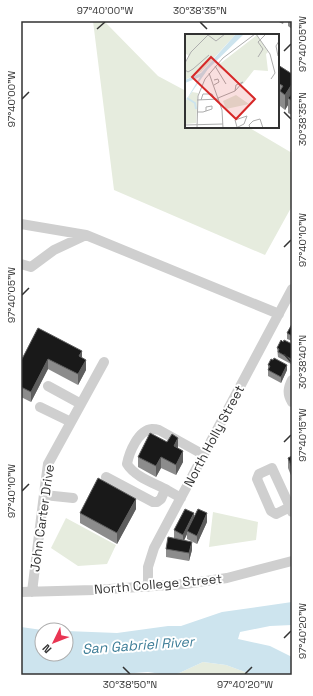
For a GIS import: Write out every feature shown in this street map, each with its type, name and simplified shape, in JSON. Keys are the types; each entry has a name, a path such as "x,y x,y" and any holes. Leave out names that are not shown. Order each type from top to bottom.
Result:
{"street":[{"path":"21,224 86,234 279,314"},
{"path":"21,264 31,268 54,250 86,234"},
{"name":"North Holly Street","path":"148,587 148,567 154,548 279,314 288,304 292,289"},
{"name":"John Carter Drive","path":"32,592 48,464 104,362"},
{"path":"292,380 289,385 288,394 292,402"},
{"path":"48,386 81,404"},
{"path":"40,407 71,422"},
{"path":"181,498 131,470 127,464 133,447 140,436 146,431 152,429 159,430 204,455"},
{"path":"106,477 153,502 157,502 161,499 164,492 167,490"},
{"path":"44,495 73,498"},
{"name":"North College Street","path":"21,592 94,590 185,584 226,578 292,561"}],"shaded area":[{"path":"93,21 104,21 158,76 185,90 185,128 250,128 292,153 292,206 265,255 114,190"},
{"path":"213,512 258,522 256,540 209,547"},
{"path":"66,518 116,545 107,564 78,566 51,548"},
{"path":"203,662 226,665 253,675 175,675"}],"water":[{"name":"San Gabriel River","path":"292,602 292,625 270,626 240,632 238,639 270,646 292,657 292,675 253,675 226,665 203,662 175,675 148,672 107,675 21,675 21,627 34,629 34,662 74,662 74,631 117,633 168,626 181,626 222,612"}],"building":[{"path":"279,66 292,74 292,84 285,95 280,91 283,86 279,84"},
{"path":"292,93 292,101 288,98"},
{"path":"292,324 292,336 287,333"},
{"path":"38,328 82,351 79,356 86,360 78,374 48,359 31,392 21,387 21,361"},
{"path":"281,340 292,344 291,359 278,352 279,349 277,348"},
{"path":"274,358 287,365 281,377 268,370 270,366 268,365 271,359 273,360"},
{"path":"150,433 167,442 172,434 178,438 174,446 183,451 176,465 161,457 156,466 138,457"},
{"path":"292,456 292,468 288,458"},
{"path":"98,478 136,499 117,533 80,513"},
{"path":"185,509 194,513 183,535 174,530"},
{"path":"198,509 207,513 197,536 187,531"},
{"path":"168,537 192,542 189,553 166,549"}]}
